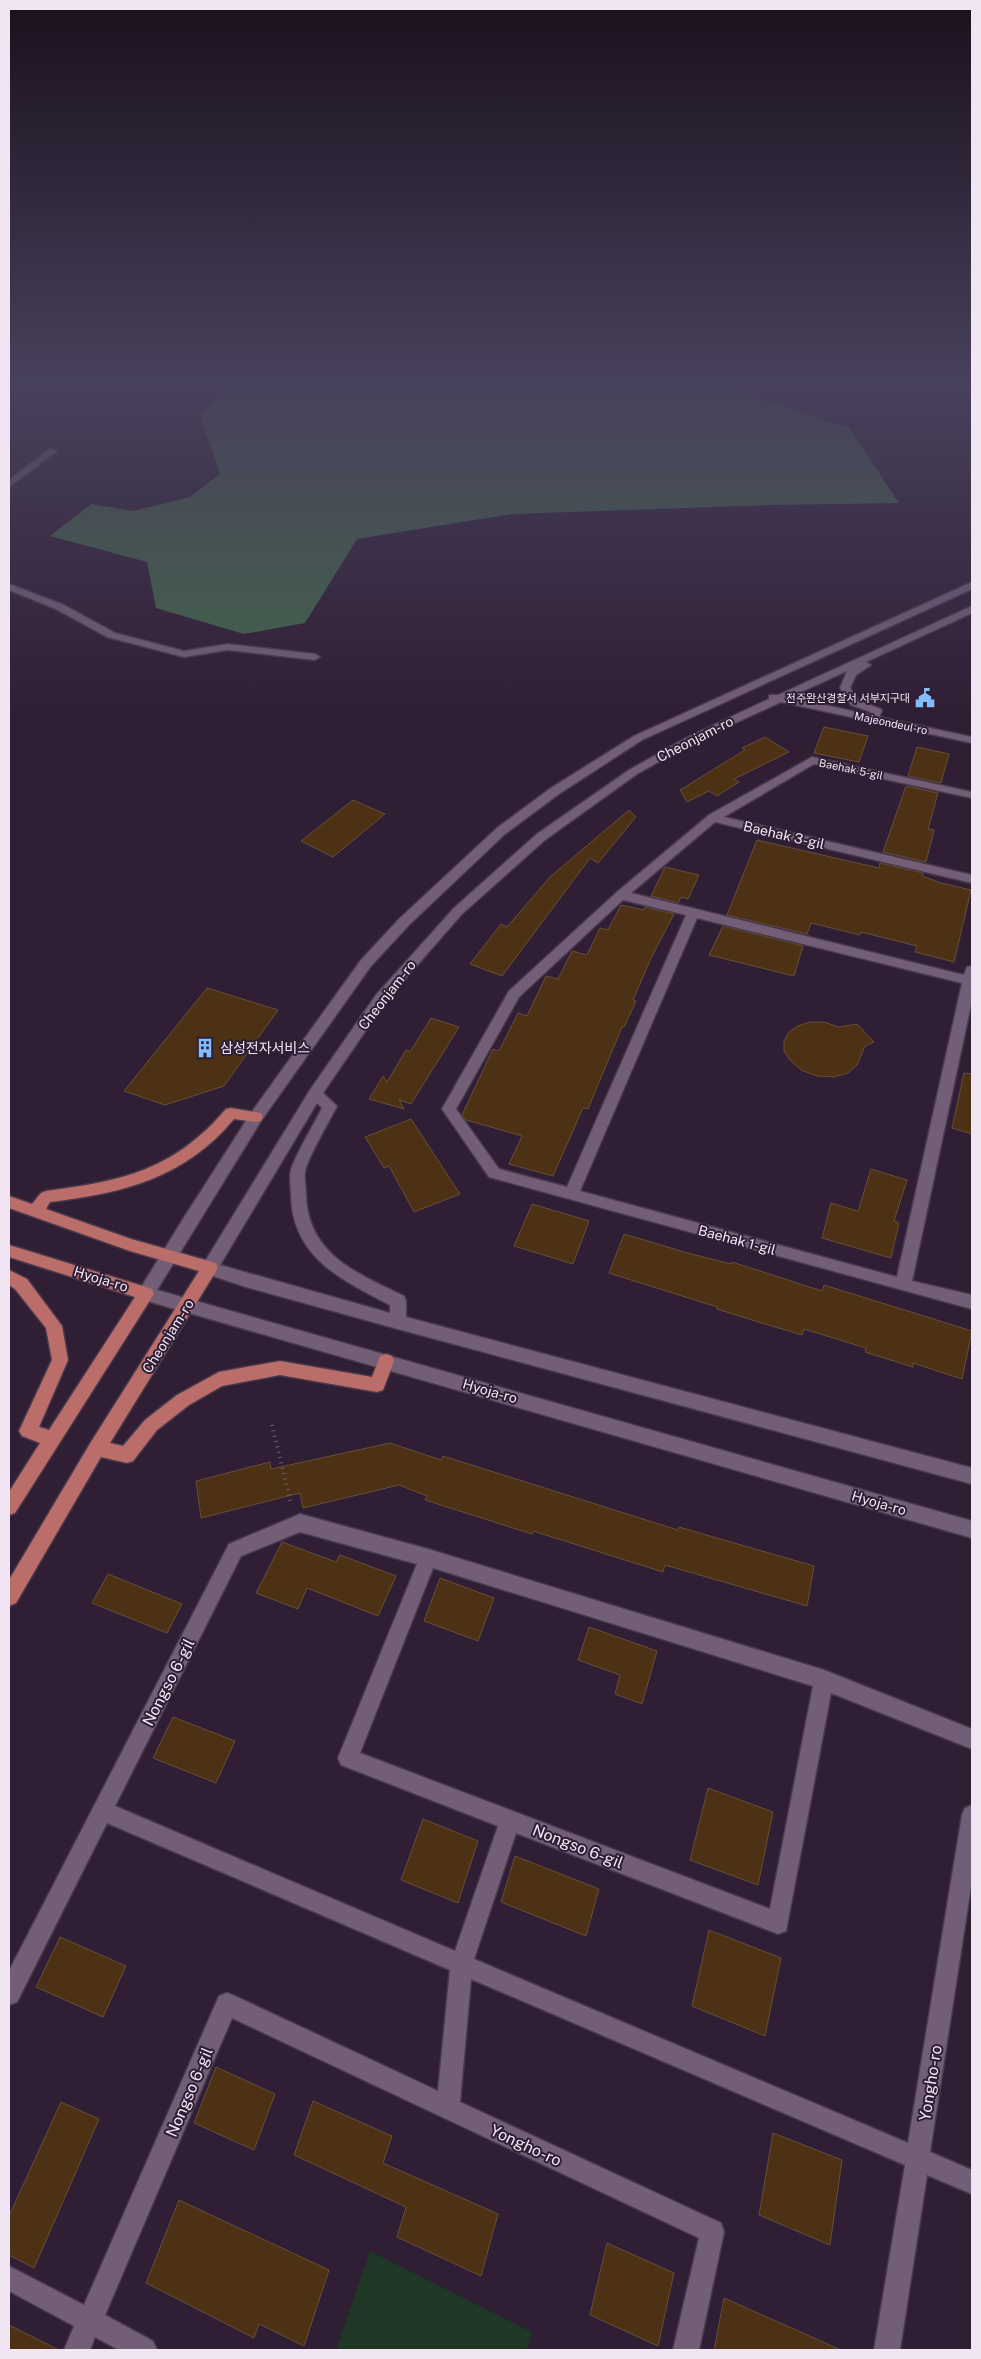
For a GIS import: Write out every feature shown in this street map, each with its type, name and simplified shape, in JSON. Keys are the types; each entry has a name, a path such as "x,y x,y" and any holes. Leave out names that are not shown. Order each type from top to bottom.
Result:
{"main road":[{"path":"35,1211 46,1197 87,1192 163,1168 193,1151 213,1134 231,1113 256,1117"},
{"path":"9,1202 130,1245 210,1268"},
{"name":"Hyoja-ro","path":"10,1254 146,1294"},
{"name":"Cheonjam-ro","path":"9,1597 97,1448 210,1268"},
{"path":"9,1278 21,1284 54,1326 60,1360 28,1431 52,1440"},
{"name":"Cheonjam-ro","path":"9,1507 146,1294"},
{"path":"97,1448 127,1455 151,1425 183,1400 219,1379 280,1368 376,1385 386,1360"}],"street":[{"name":"Cheonjam-ro","path":"146,1294 188,1223 256,1117 366,963 404,922 500,831 555,791 638,738 972,585"},
{"path":"9,587 60,607 111,635 184,654 228,647 315,658"},
{"name":"Cheonjam-ro","path":"210,1268 315,1094 381,998 458,911 541,836 633,772 690,740 776,698 972,609"},
{"path":"863,659 869,664 851,673 845,688 854,703 877,712 874,719"},
{"name":"Majeondeul-ro","path":"754,684 776,698 972,740"},
{"name":"Baehak 5-gil","path":"713,818 812,760 972,795"},
{"path":"620,896 713,818"},
{"name":"Baehak 3-gil","path":"713,818 972,879"},
{"path":"620,896 971,977 903,1285"},
{"name":"Baehak 1-gil","path":"620,896 514,994 449,1109 494,1174 972,1302"},
{"path":"571,1194 693,913"},
{"path":"315,1094 330,1106 298,1171 299,1204 305,1232 317,1250 351,1278 398,1301 398,1322"},
{"path":"210,1268 246,1280 398,1322 972,1476"},
{"name":"Hyoja-ro","path":"146,1294 386,1360 972,1530"},
{"path":"295,1524 300,1523 428,1558 824,1680 972,1739"},
{"name":"Nongso 6-gil","path":"9,1994 235,1550 295,1524"},
{"name":"Nongso 6-gil","path":"428,1558 348,1758 778,1923 824,1680"},
{"path":"102,1812 972,2182"},
{"name":"Yongho-ro","path":"888,2350 972,1815"},
{"path":"448,2108 461,1965 510,1820"},
{"name":"Nongso 6-gil","path":"77,2350 227,2004 448,2108"},
{"name":"Yongho-ro","path":"448,2108 712,2232 686,2350"},
{"path":"9,2278 144,2350"}],"path":[{"path":"272,1425 295,1524"}],"green space":[{"path":"196,492 892,492 899,503 771,505 512,514 357,539 305,623 244,634 156,608 147,562 50,536 91,504 133,511 190,497"},
{"path":"370,2251 532,2332 527,2350 336,2350"}],"building":[{"path":"824,727 868,736 859,762 814,753"},
{"path":"765,737 789,752 734,779 739,782 717,796 709,791 687,802 680,790 745,750 742,748"},
{"path":"917,747 949,754 941,783 908,776"},
{"path":"906,786 938,793 928,829 934,830 926,862 883,852"},
{"path":"353,800 385,814 333,857 301,841"},
{"path":"629,810 636,817 598,863 590,858 502,976 470,964 501,924 507,927 550,877"},
{"path":"757,840 879,868 880,863 923,873 922,876 941,883 971,890 954,962 915,952 917,946 861,932 860,935 811,923 807,934 727,915"},
{"path":"665,867 699,875 688,899 681,897 678,903 651,896"},
{"path":"621,905 644,910 645,907 674,914 651,958 633,1000 636,1001 624,1027 622,1027 588,1109 583,1108 553,1176 509,1164 522,1136 466,1120 462,1115 493,1049 499,1051 518,1013 527,1016 546,976 558,979 572,951 587,955 600,928 608,930"},
{"path":"723,926 803,946 794,976 709,955"},
{"name":"삼성전자서비스","path":"207,988 278,1010 224,1086 165,1105 124,1091"},
{"path":"431,1018 459,1027 411,1104 399,1100 404,1109 369,1099 383,1076 387,1082 406,1050 410,1052"},
{"path":"810,1022 824,1022 839,1027 857,1024 874,1042 865,1046 857,1065 848,1073 834,1077 817,1076 801,1070 790,1060 784,1051 784,1041 789,1032 798,1026"},
{"path":"964,1073 972,1074 972,1134 952,1128"},
{"path":"411,1119 460,1194 414,1212 389,1166 384,1168 365,1137"},
{"path":"871,1169 907,1180 894,1221 899,1223 891,1258 822,1238 831,1203 858,1211"},
{"path":"532,1204 589,1221 573,1264 514,1246"},
{"path":"624,1234 684,1252 731,1264 732,1262 822,1291 824,1285 972,1331 962,1379 913,1363 913,1367 865,1352 866,1348 804,1329 802,1335 755,1321 609,1273"},
{"path":"390,1443 441,1460 443,1456 678,1530 679,1527 814,1566 807,1606 665,1565 663,1572 533,1531 532,1534 425,1500 427,1496 399,1485 303,1508 300,1493 201,1518 196,1481 270,1462 271,1469"},
{"path":"282,1542 336,1562 340,1555 396,1576 378,1616 307,1588 298,1609 256,1593"},
{"path":"108,1574 182,1604 167,1633 92,1603"},
{"path":"440,1578 494,1598 478,1641 424,1621"},
{"path":"589,1627 657,1651 642,1704 615,1694 620,1675 578,1660"},
{"path":"173,1717 235,1741 216,1783 153,1758"},
{"path":"708,1788 773,1812 758,1885 690,1860"},
{"path":"423,1819 478,1841 458,1903 401,1880"},
{"path":"515,1856 599,1889 586,1936 501,1902"},
{"path":"709,1930 781,1958 765,2036 692,2006"},
{"path":"60,1937 126,1966 103,2017 36,1987"},
{"path":"216,2067 275,2094 254,2150 194,2123"},
{"path":"313,2101 392,2136 383,2163 498,2214 481,2276 397,2237 406,2207 294,2155"},
{"path":"61,2102 99,2119 34,2268 9,2255 9,2216"},
{"path":"773,2133 842,2160 830,2245 759,2215"},
{"path":"179,2200 329,2270 304,2346 259,2324 254,2338 146,2283"},
{"path":"607,2243 674,2273 658,2346 590,2315"},
{"path":"724,2298 841,2350 714,2350"},
{"path":"9,2325 59,2350 9,2350"}],"place":[{"name":"전주완산경찰서 서부지구대","path":"925,698"},
{"name":"삼성전자서비스","path":"205,1048"}]}
